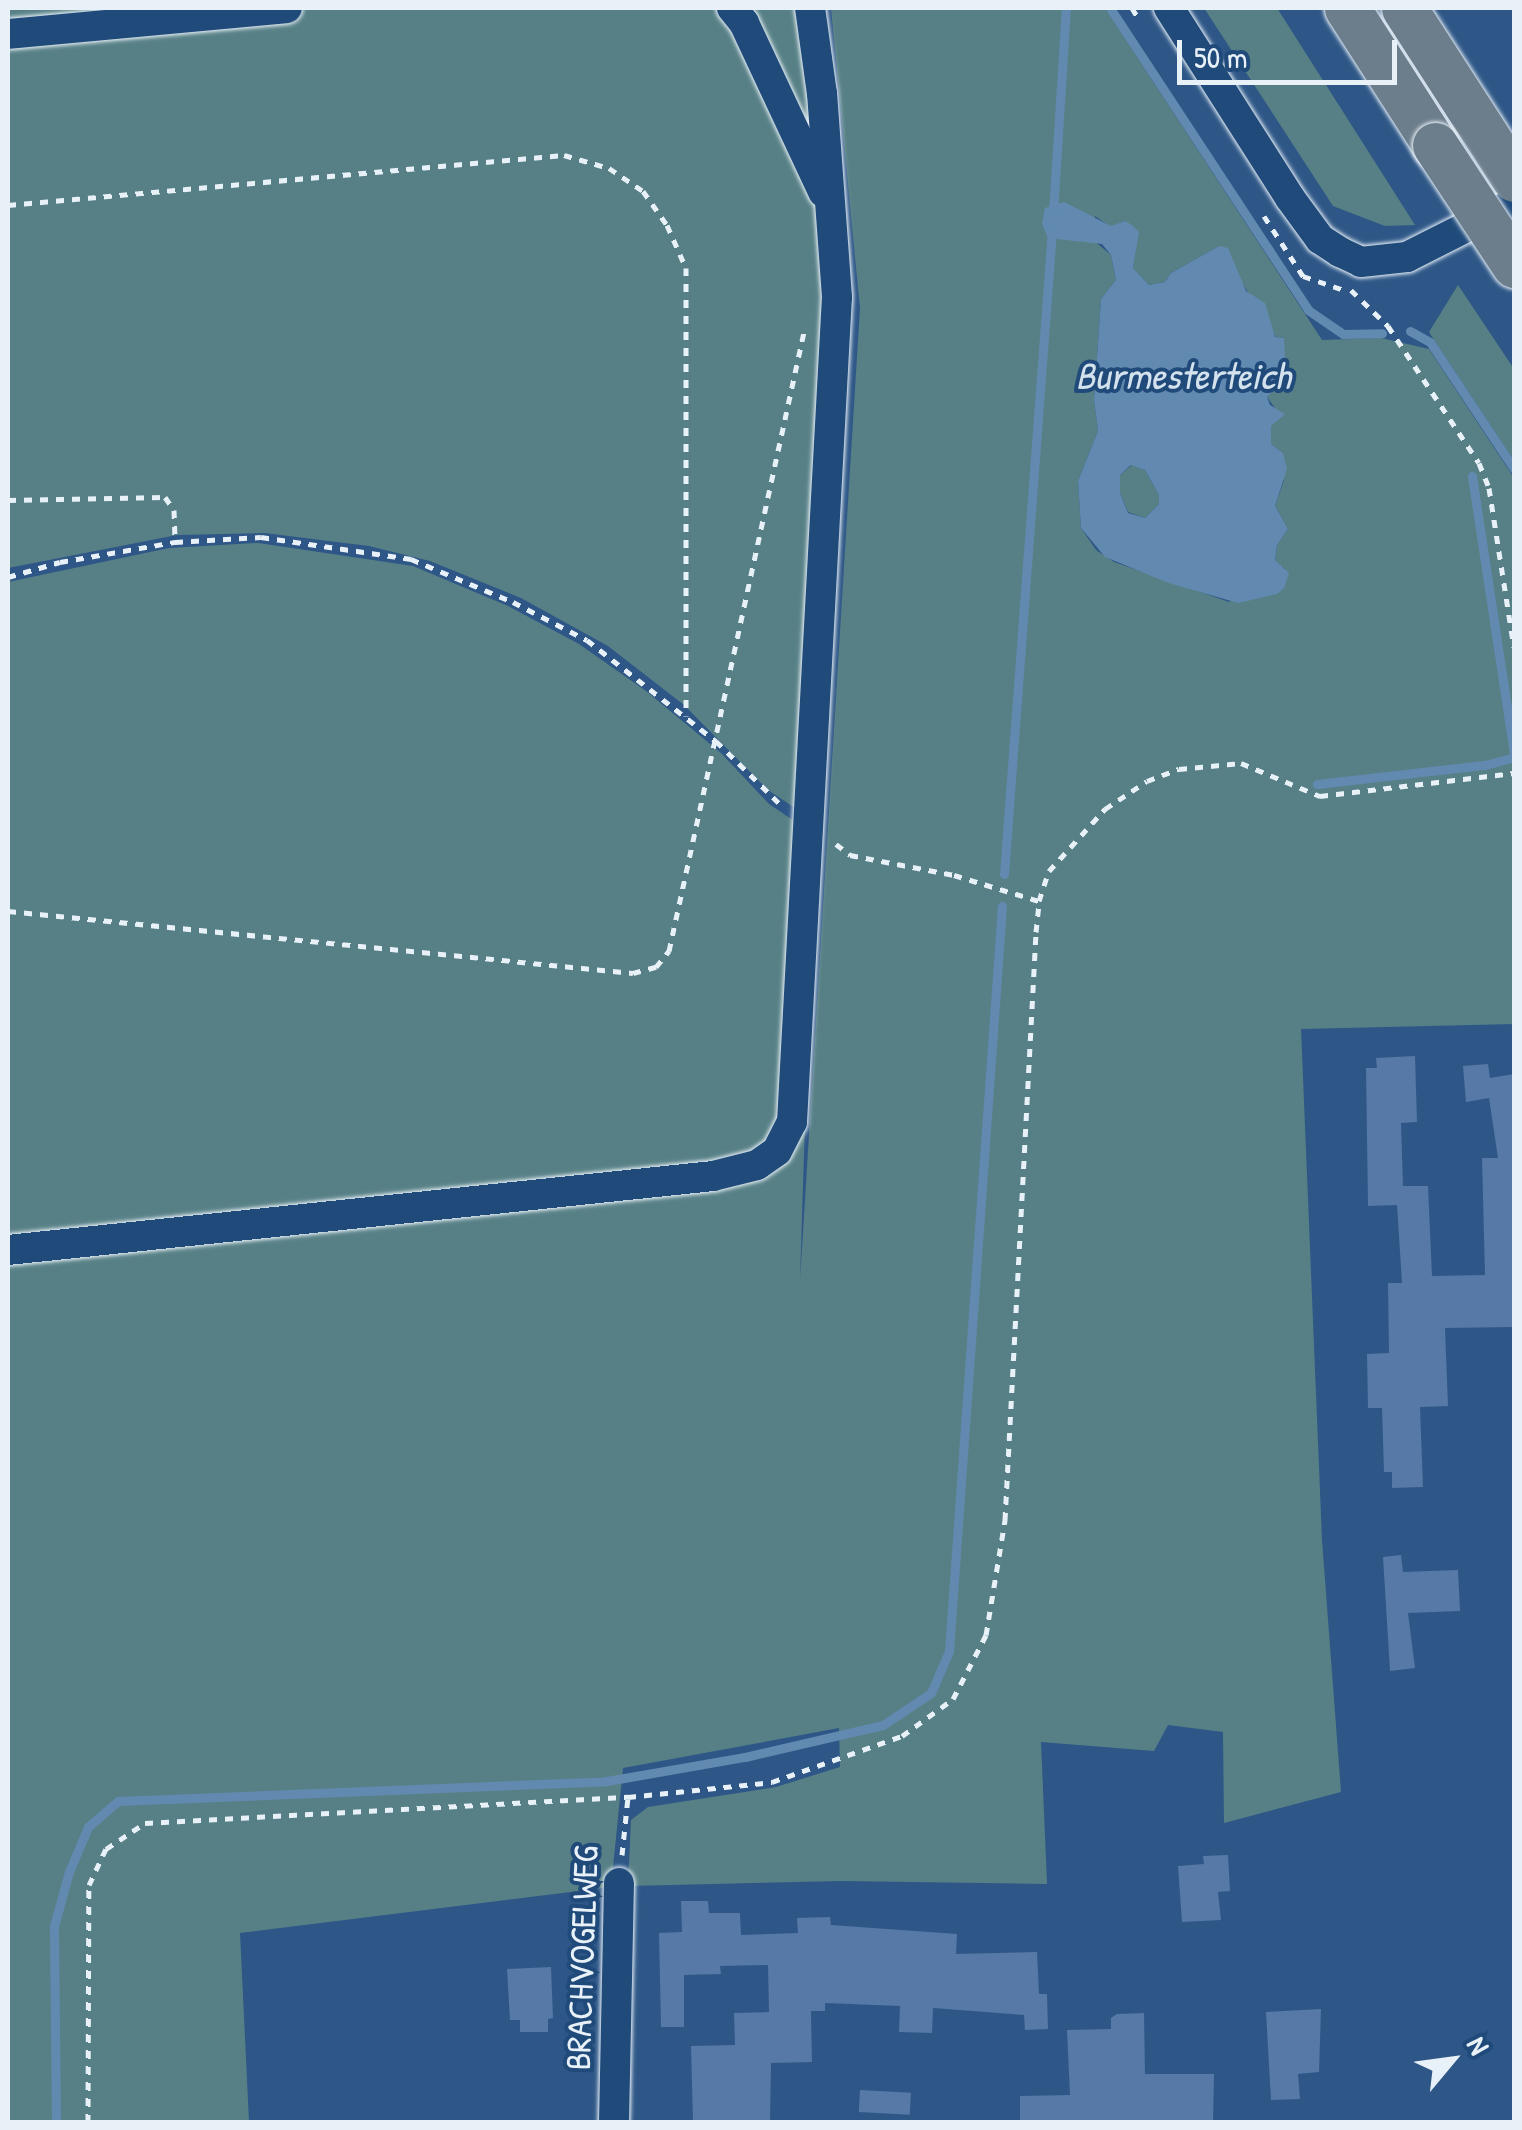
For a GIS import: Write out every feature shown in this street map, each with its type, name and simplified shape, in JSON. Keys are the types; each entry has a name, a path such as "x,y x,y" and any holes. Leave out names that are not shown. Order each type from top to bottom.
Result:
{"highway":[{"path":"1404,8 1514,179"},
{"path":"1348,10 1514,265"}],"street":[{"path":"8,34 287,8"},
{"path":"732,8 832,213"},
{"path":"8,1250 713,1176 757,1165 777,1151 792,1122 837,296 810,8"},
{"path":"1169,8 1320,238 1361,262 1408,256 1514,203"},
{"name":"BRACHVOGELWEG","path":"614,2122 620,1883"}],"path":[{"path":"8,205 564,155 609,168 642,191 666,225 686,268 686,716"},
{"path":"1361,262 1350,292 1369,304 1388,326 1479,463 1489,488 1514,647"},
{"path":"8,911 633,973 656,967 669,951 805,328"},
{"path":"8,500 164,497 174,510 175,542"},
{"path":"8,576 60,562 175,542 261,537 410,559 513,602 587,640 716,741 769,798 810,824"},
{"path":"88,2122 88,1885 106,1850 146,1823 628,1797 772,1782 902,1736 953,1698 986,1635 1005,1520 1039,900 1049,872 1105,808 1147,781 1179,769 1241,764 1320,796 1514,773"},
{"path":"850,855 954,875 1039,900"},
{"name":"BRACHVOGELWEG","path":"620,1883 628,1797"}],"green space":[{"path":"8,8 799,8 831,297 800,1281 860,308 831,8 1105,8 1322,340 1381,338 1429,349 1514,478 1514,1024 1301,1029 1322,1540 1341,1792 1224,1823 1223,1732 1168,1725 1154,1751 1041,1742 1047,1884 842,1881 628,1886 631,1820 648,1807 776,1787 840,1767 839,1728 623,1768 611,1887 240,1933 249,2122 8,2122 8,582 169,548 258,543 413,566 508,606 579,644 646,691 721,753 769,804 803,827 804,814 768,790 684,705 608,646 521,598 430,561 369,546 265,533 177,535 8,568","holes":["1095,216 1111,227 1125,221 1137,241 1133,268 1149,285 1165,282 1171,273 1219,246 1276,337 1284,338 1278,383 1267,397 1275,408 1271,444 1283,453 1284,480 1275,506 1288,529 1277,545 1275,561 1285,569 1229,602 1114,562 1096,550 1081,528 1078,481 1098,431 1094,400 1101,299 1116,280 1111,255 1093,240"]},
{"path":"1204,8 1277,8 1415,225 1385,226 1333,206"},
{"path":"1458,285 1514,369 1514,461 1429,332"},
{"path":"1132,465 1145,470 1159,495 1159,504 1145,518 1128,512 1120,493 1120,475"}],"water":[{"name":"Burmesterteich","path":"1064,202 1111,226 1125,221 1132,225 1139,232 1133,268 1149,285 1165,282 1171,273 1219,246 1228,248 1246,291 1265,303 1275,337 1284,338 1286,378 1267,397 1270,405 1285,414 1271,426 1271,444 1283,453 1287,469 1275,506 1288,529 1277,545 1275,560 1289,573 1284,588 1277,594 1238,603 1169,583 1105,557 1081,528 1078,481 1098,431 1094,400 1101,299 1116,280 1111,255 1102,244 1048,238 1042,224 1045,208","holes":["1131,465 1145,470 1159,495 1159,504 1145,518 1128,513 1120,493 1120,475"]}],"building":[{"path":"1415,1056 1417,1122 1401,1123 1403,1186 1428,1186 1432,1276 1485,1275 1482,1158 1498,1158 1489,1098 1466,1102 1463,1066 1488,1064 1490,1078 1514,1074 1514,1327 1445,1328 1448,1406 1420,1407 1423,1487 1392,1488 1392,1472 1384,1472 1382,1408 1368,1408 1367,1354 1389,1353 1388,1283 1402,1283 1397,1205 1368,1206 1366,1068 1377,1068 1376,1058"},
{"path":"1401,1555 1403,1572 1458,1570 1460,1611 1408,1613 1415,1668 1390,1671 1383,1557"},
{"path":"1228,1855 1230,1891 1218,1892 1221,1920 1182,1922 1178,1866 1204,1864 1203,1856"},
{"path":"681,1901 708,1901 709,1913 740,1913 741,1935 798,1933 797,1918 830,1917 831,1925 957,1934 956,1954 1037,1952 1039,1994 1047,1994 1048,2029 1025,2030 1024,2015 933,2008 932,2033 899,2032 900,2006 825,2003 825,2011 811,2011 812,2062 771,2063 770,2122 693,2122 691,2046 735,2045 734,2013 769,2012 768,1965 720,1966 721,1974 684,1975 684,2027 661,2027 659,1933 682,1932"},
{"path":"551,1967 553,2018 548,2019 548,2032 520,2032 520,2020 510,2020 507,1969"},
{"path":"1321,2009 1319,2072 1298,2074 1300,2099 1271,2100 1266,2012"},
{"path":"1144,2013 1145,2074 1214,2074 1213,2122 1020,2122 1020,2096 1070,2095 1067,2030 1111,2029 1111,2018 1117,2014"},
{"path":"860,2090 911,2093 910,2115 859,2112"}],"waterway":[{"path":"1053,213 1066,8"},
{"path":"1110,8 1308,310 1343,334 1382,333"},
{"path":"1004,874 1052,229"},
{"path":"1410,331 1430,342 1514,469"},
{"path":"1472,476 1514,755"},
{"path":"1317,784 1485,765 1514,757"},
{"path":"56,2122 54,1926 69,1872 88,1827 118,1801 607,1781 745,1757 883,1725 931,1693 949,1651 1002,906"}]}
